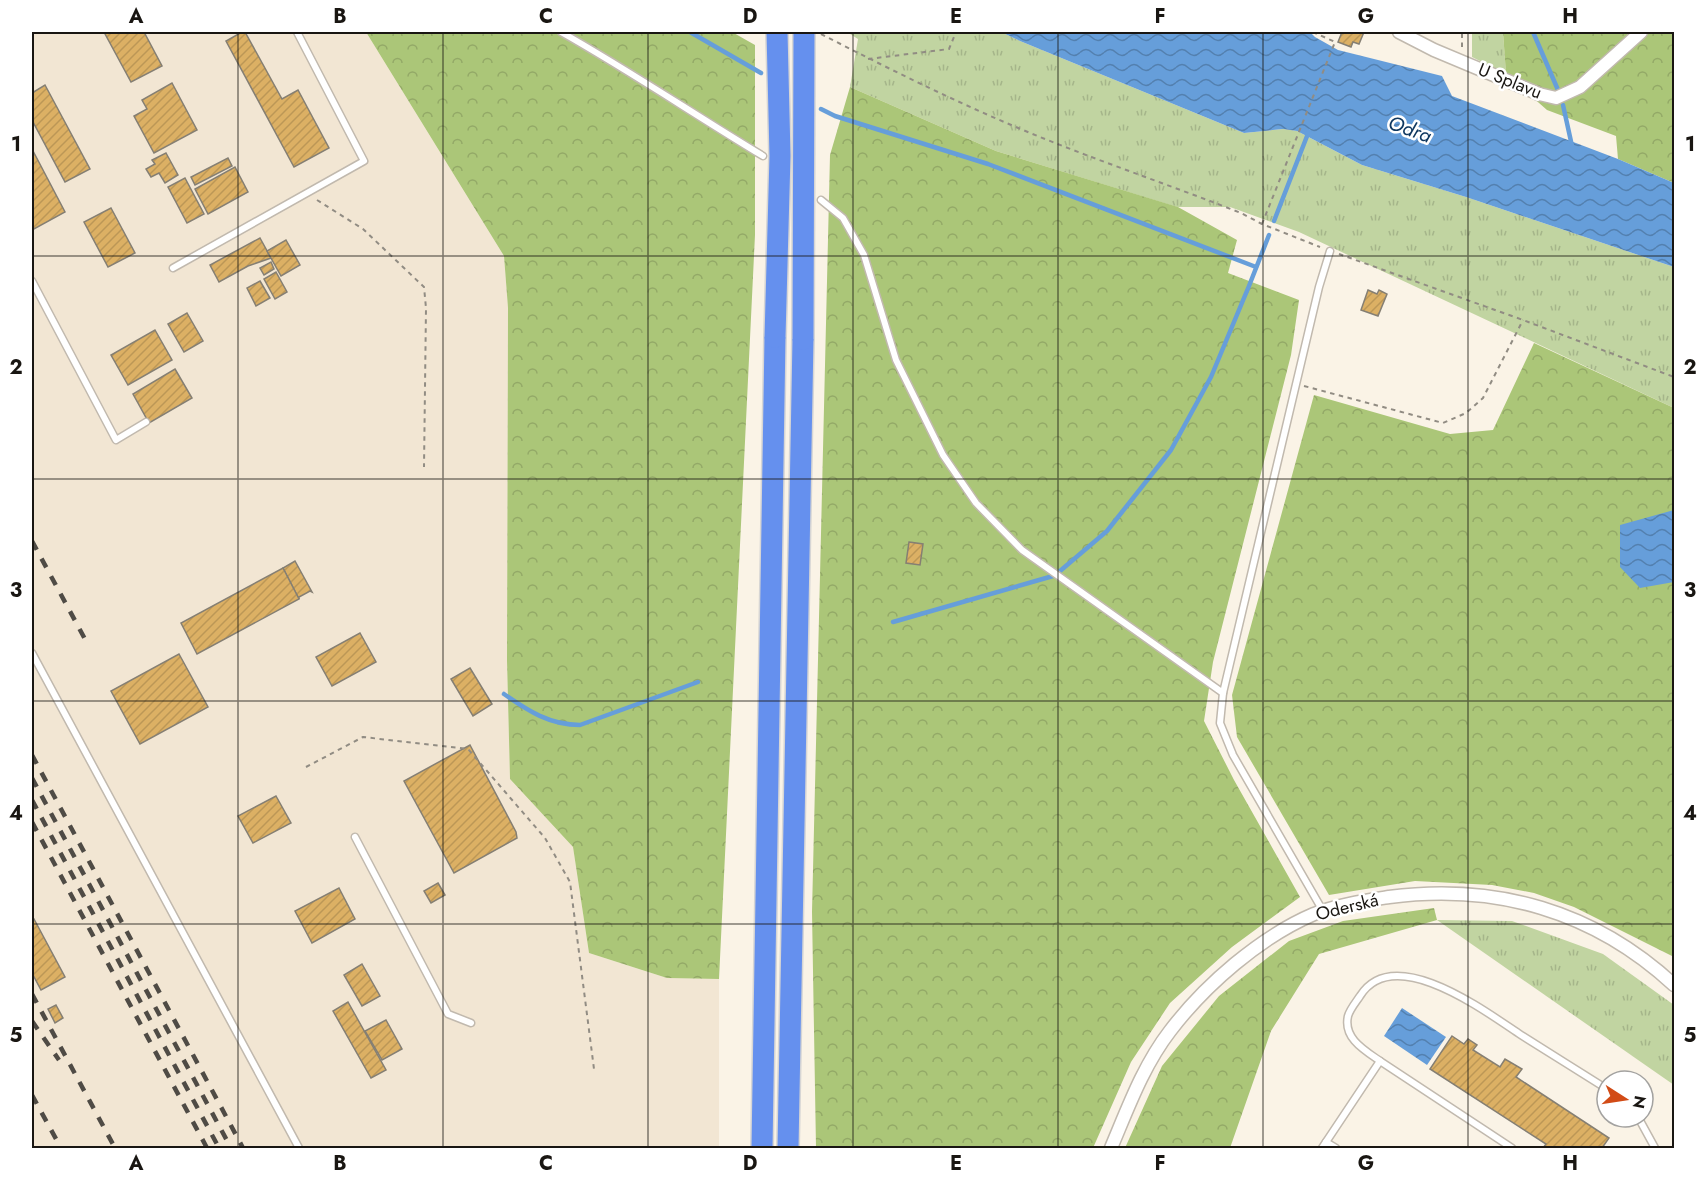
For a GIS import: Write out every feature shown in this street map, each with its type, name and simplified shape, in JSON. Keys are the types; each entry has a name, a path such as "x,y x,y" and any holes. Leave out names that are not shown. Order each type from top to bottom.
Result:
{"highway":[{"path":"762,1149 780,156 777,32"},
{"path":"788,1149 803,339 813,33"}],"street":[{"name":"U Splavu","path":"1399,32 1539,94 1556,98 1580,87 1641,32"},
{"name":"Oderská","path":"1111,1149 1147,1066 1162,1041 1180,1018 1207,990 1251,952 1294,924 1323,911 1375,899 1424,893 1460,893 1506,899 1548,909 1595,928 1638,954 1674,985"}],"lane":[{"path":"173,267 364,161 297,32"},
{"path":"561,32 616,63 763,156"},
{"path":"821,200 843,218 864,255 896,360 944,454 976,503 1022,550 1223,693"},
{"path":"1323,911 1233,755 1220,723 1223,693 1319,288 1330,251"},
{"path":"32,281 116,440 146,422"},
{"path":"32,653 299,1149"},
{"path":"355,837 448,1014 471,1023"},
{"path":"1512,1149 1353,1041 1347,1026 1348,1014 1366,986 1371,982 1386,978 1410,978 1450,990 1595,1081"},
{"path":"1336,1149 1324,1145 1380,1061"},
{"path":"1644,1129 1655,1149"}],"path":[{"path":"868,58 949,49 956,32"},
{"path":"1262,224 1335,42 1314,32"},
{"path":"813,33 1040,137 1224,206 1330,251 1674,377"},
{"path":"307,193 363,229 424,287 426,308 424,467"},
{"path":"1297,384 1443,423 1466,413 1483,398 1523,320"},
{"path":"306,767 363,737 468,749 545,838 570,882 594,1069"}],"shaded area":[{"path":"32,32 366,32 504,256 508,308 507,661 510,779 573,847 589,953 667,978 719,979 719,1148 32,1148"}],"green space":[{"path":"366,32 732,32 755,45 755,235 719,979 667,978 589,953 573,847 510,779 507,661 508,308 504,256"},
{"path":"847,32 1001,32 1244,133 1283,129 1297,131 1362,165 1466,197 1674,267 1674,408 1299,232 1230,207 1177,207 996,151 850,87 858,39"},
{"path":"1472,32 1503,32 1506,74 1472,57"},
{"path":"1503,32 1674,32 1674,183 1618,159 1616,136 1547,110 1506,74"},
{"path":"850,87 996,151 1178,207 1237,240 1228,273 1299,300 1291,355 1213,662 1204,721 1234,780 1300,897 1232,947 1170,1003 1131,1062 1093,1148 816,1148 812,912 830,155"},
{"path":"1534,343 1674,408 1674,957 1574,907 1534,893 1492,885 1415,881 1329,895 1237,737 1232,695 1314,395 1450,434 1493,430"},
{"path":"1434,908 1437,920 1319,954 1271,1031 1230,1148 1125,1148 1162,1066 1219,996 1289,941 1343,921"},
{"path":"1437,920 1512,921 1603,954 1674,1005 1674,1085 1655,1072 1655,1069 1651,1069"}],"water":[{"name":"Odra","path":"1001,32 1310,32 1338,50 1442,76 1452,96 1618,159 1674,183 1674,267 1466,197 1362,165 1297,131 1283,129 1244,133"},
{"path":"1674,510 1674,582 1640,588 1620,567 1620,525"},
{"path":"1402,1008 1446,1037 1427,1065 1384,1036"}],"building":[{"path":"104,32 144,32 162,66 131,82"},
{"path":"245,32 282,99 298,90 329,148 294,167 226,41"},
{"path":"1342,32 1364,32 1359,44 1353,42 1351,47 1338,42"},
{"path":"172,83 197,130 154,153 134,116 147,109 142,100"},
{"path":"45,85 90,169 65,182 32,120 32,93"},
{"path":"32,149 65,212 34,229 32,224"},
{"path":"166,153 178,175 165,183 159,173 151,177 146,169 155,164 152,160"},
{"path":"228,158 232,166 195,185 191,177"},
{"path":"235,167 248,192 208,214 195,189"},
{"path":"185,178 204,214 187,223 168,187"},
{"path":"111,208 135,253 108,267 84,222"},
{"path":"260,238 271,258 248,266 219,282 210,265"},
{"path":"286,240 300,265 281,276 267,251"},
{"path":"271,262 274,269 264,275 260,268"},
{"path":"276,272 287,292 275,299 264,279"},
{"path":"260,281 270,298 256,306 247,288"},
{"path":"1368,290 1377,294 1379,290 1387,294 1378,316 1361,310"},
{"path":"187,313 203,341 184,352 168,324"},
{"path":"155,330 172,360 128,385 111,355"},
{"path":"175,369 192,398 149,423 133,394"},
{"path":"909,542 923,544 920,565 906,563"},
{"path":"295,561 312,592 310,591 299,599 283,568"},
{"path":"283,568 299,599 197,654 181,623"},
{"path":"360,633 376,662 332,686 316,657"},
{"path":"179,654 208,707 140,744 111,691"},
{"path":"470,668 492,704 473,716 451,679"},
{"path":"470,745 516,832 517,838 454,873 404,781"},
{"path":"276,796 291,823 253,843 238,816"},
{"path":"438,883 445,895 431,903 424,891"},
{"path":"339,888 355,919 312,943 295,911"},
{"path":"34,919 65,977 41,990 32,973 32,920"},
{"path":"362,964 380,996 362,1006 344,975"},
{"path":"348,1002 386,1070 371,1078 333,1011"},
{"path":"56,1005 63,1018 55,1023 48,1009"},
{"path":"386,1020 402,1049 382,1060 365,1031"},
{"path":"1452,1036 1464,1044 1468,1039 1477,1045 1473,1050 1500,1067 1505,1059 1522,1069 1516,1077 1609,1138 1602,1148 1543,1148 1546,1144 1430,1069"}],"waterway":[{"path":"690,32 761,73"},
{"path":"1533,32 1558,90"},
{"path":"1563,105 1572,146"},
{"path":"821,109 835,116 988,164 1256,267"},
{"path":"1274,221 1309,131"},
{"path":"1060,571 1107,531 1171,450 1211,377 1269,235"},
{"path":"893,622 1053,576"},
{"path":"504,694 549,720 580,725 698,682"}],"railway":[{"path":"32,541 86,641"},
{"path":"32,755 243,1148"},
{"path":"32,778 231,1148"},
{"path":"32,800 219,1148"},
{"path":"32,822 207,1148"},
{"path":"32,994 115,1148"},
{"path":"32,1021 59,1060"},
{"path":"32,1095 61,1148"}]}
